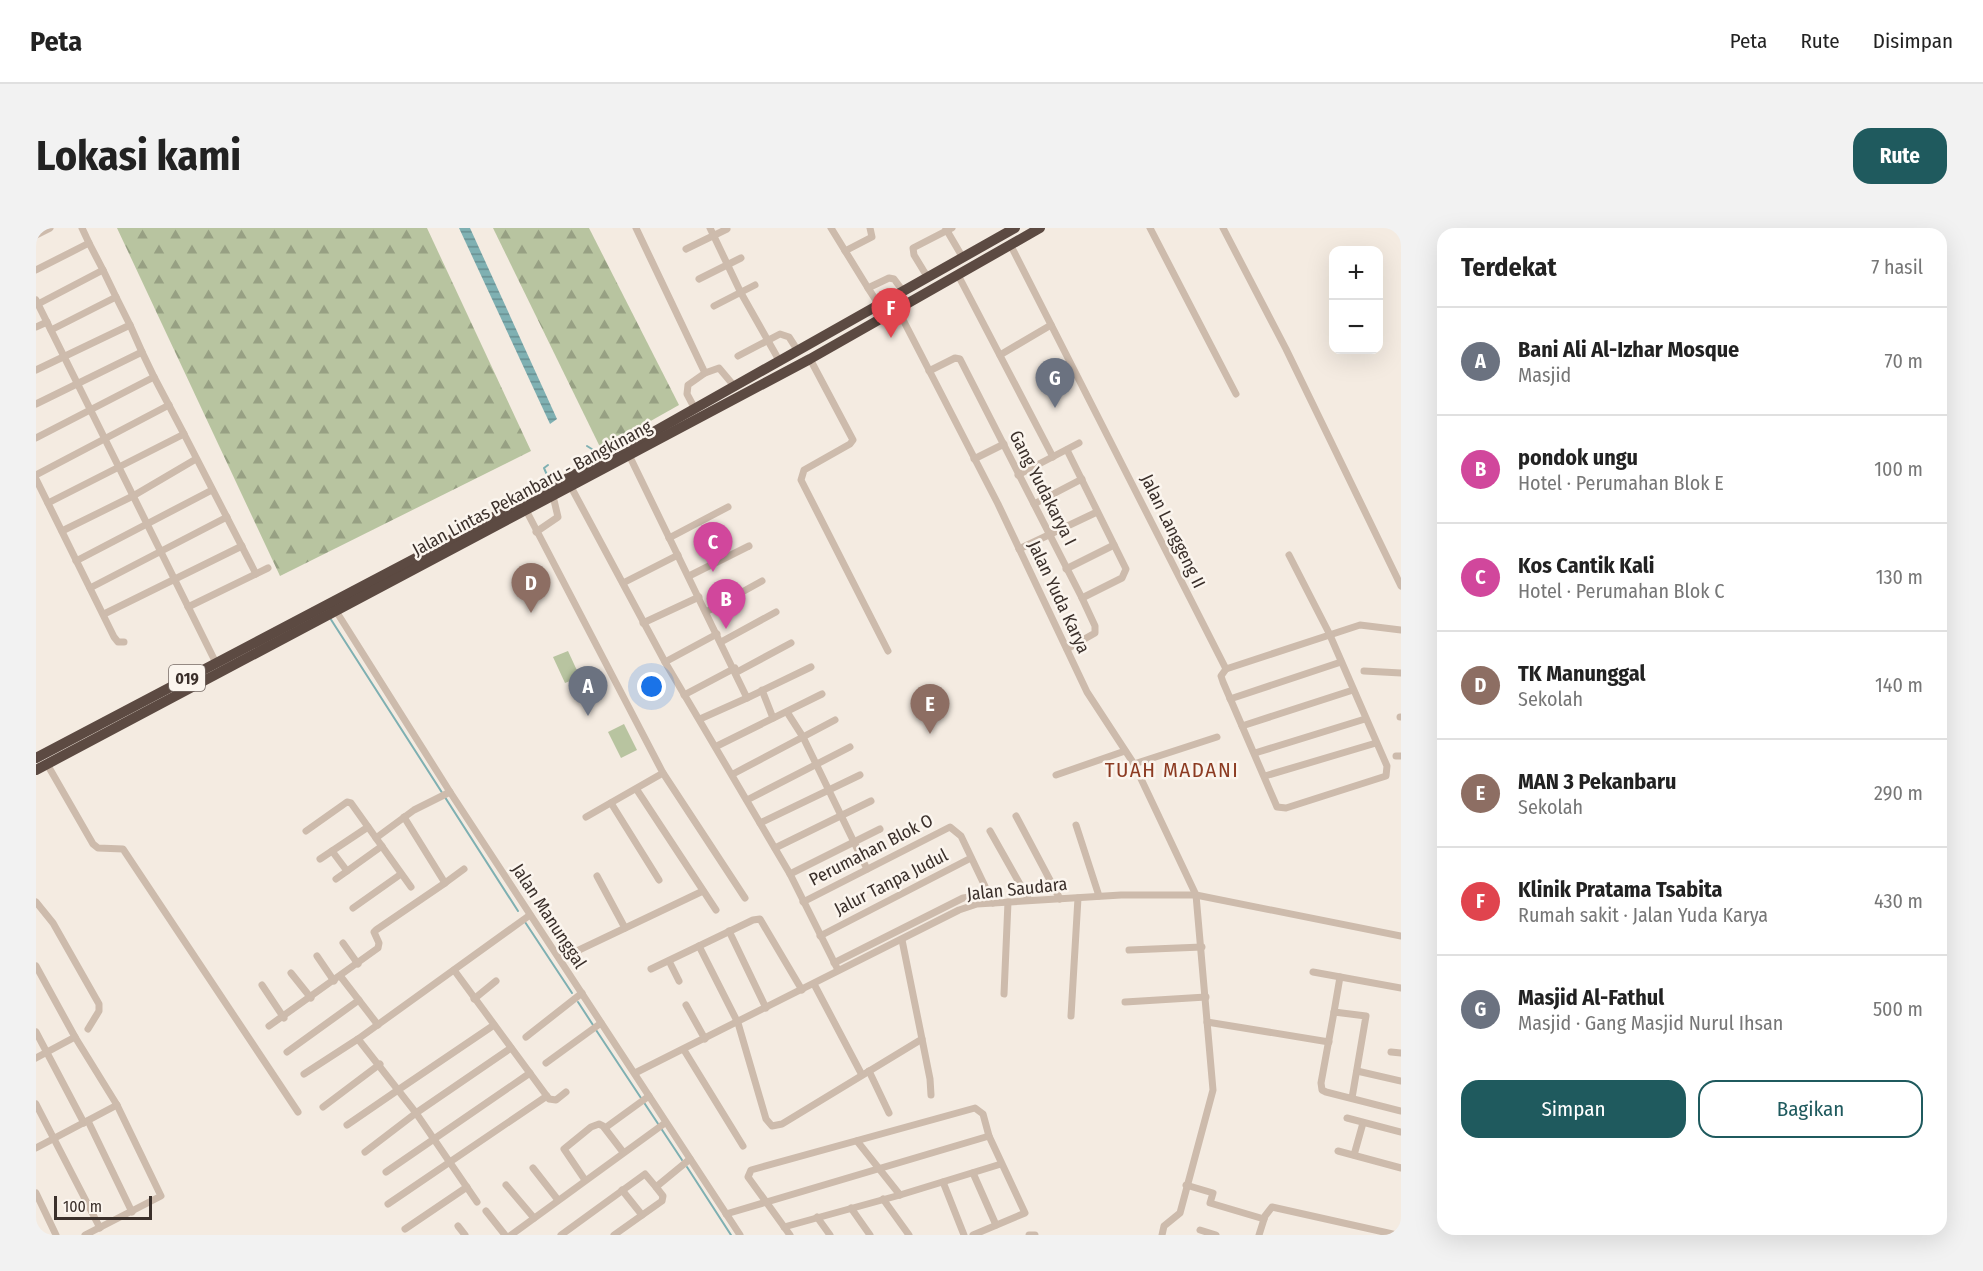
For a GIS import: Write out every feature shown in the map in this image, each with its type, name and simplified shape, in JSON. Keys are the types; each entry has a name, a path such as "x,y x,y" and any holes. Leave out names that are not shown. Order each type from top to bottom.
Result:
{"highway":[{"name":"Jalan Lintas Pekanbaru - Bangkinang","path":"430,557 1016,228"},
{"name":"Jalan Lintas Pekanbaru - Bangkinang","path":"36,770 338,605 430,557 526,512 810,359 1040,228"},
{"name":"Jalan Lintas Pekanbaru - Bangkinang","path":"36,758 216,663 338,605"}],"street":[{"path":"36,235 50,228"},
{"path":"82,228 154,377 256,574"},
{"path":"636,228 705,373"},
{"path":"710,228 741,293 780,362"},
{"path":"831,228 879,305"},
{"path":"845,251 872,237 870,228"},
{"path":"1150,228 1236,394"},
{"path":"1223,228 1286,349 1401,586"},
{"path":"686,249 727,229"},
{"path":"928,278 914,255 915,246 948,229 963,258"},
{"path":"36,270 89,243"},
{"name":"Jalan Langgeng II","path":"1010,244 1227,669"},
{"path":"699,279 741,258"},
{"path":"104,270 37,302 216,663"},
{"path":"958,275 1053,457"},
{"path":"868,288 890,278 894,279 903,291"},
{"path":"714,306 755,285"},
{"path":"51,330 116,297"},
{"name":"Jalan Yuda Karya","path":"898,310 1019,549 1087,692 1134,764 1196,895 1213,1090 1180,1213 1164,1226 1162,1235"},
{"path":"36,327 47,322"},
{"path":"36,370 130,325"},
{"path":"1000,355 1051,325"},
{"path":"738,356 767,340 785,335 798,351"},
{"path":"36,404 142,352"},
{"name":"Gang Yudakarya I","path":"929,371 955,358 960,359 1082,598 1095,626 1095,633 1067,649"},
{"path":"810,359 853,440 850,444 804,470 801,480 888,651"},
{"path":"695,410 687,394 688,385 705,373 719,368 735,387"},
{"path":"36,438 154,377"},
{"path":"124,642 118,642 114,638 36,477 169,405"},
{"path":"48,503 184,434"},
{"path":"1018,475 1079,443"},
{"path":"974,459 1004,444"},
{"path":"1067,450 1126,569 1122,578 1082,598"},
{"path":"629,455 736,670 747,698"},
{"path":"62,531 133,496 196,459"},
{"path":"1034,504 1082,479"},
{"path":"571,487 664,662 717,746 790,874 838,970"},
{"path":"76,561 212,490"},
{"path":"536,532 558,517 553,496"},
{"path":"669,538 728,507"},
{"path":"526,512 663,773 745,898"},
{"path":"1019,549 1097,512"},
{"path":"90,588 226,517"},
{"path":"1066,569 1114,545"},
{"path":"104,614 242,546"},
{"path":"689,576 749,546"},
{"path":"623,583 678,555"},
{"path":"1289,555 1329,633 1386,766 1386,776 1286,808 1277,807 1266,776 1221,676 1227,669 1329,633 1360,625 1401,630"},
{"path":"188,607 268,568"},
{"path":"706,612 762,581"},
{"path":"643,623 699,597"},
{"name":"Jalan Manunggal","path":"338,605 450,792 740,1235"},
{"path":"721,642 776,612"},
{"path":"664,662 717,634"},
{"path":"684,695 791,643"},
{"path":"1230,699 1341,662"},
{"path":"700,720 810,667"},
{"path":"1364,671 1401,673"},
{"path":"762,690 774,718"},
{"path":"1242,726 1353,690"},
{"path":"717,746 822,694"},
{"path":"787,712 830,789 867,869"},
{"path":"1255,753 1365,719"},
{"path":"733,774 835,720"},
{"path":"1134,764 1217,737"},
{"path":"1266,776 1376,743"},
{"path":"747,800 850,747"},
{"path":"1056,775 1125,751"},
{"path":"47,764 93,844 98,848 123,849 298,1112"},
{"path":"586,817 637,790 663,773"},
{"path":"760,823 860,775"},
{"path":"637,790 716,910"},
{"path":"376,838 405,817 450,792"},
{"path":"775,848 872,801"},
{"path":"306,831 347,802 351,803 411,887"},
{"path":"611,804 658,880"},
{"path":"1016,816 1060,899"},
{"path":"405,817 446,883"},
{"path":"1076,825 1099,896"},
{"path":"320,859 368,827"},
{"name":"Perumahan Blok O","path":"803,902 950,827 957,830 971,858"},
{"path":"790,874 880,829"},
{"path":"990,831 1029,900"},
{"path":"336,879 382,846"},
{"path":"332,851 347,871"},
{"name":"Jalur Tanpa Judul","path":"820,936 971,858 993,903"},
{"path":"269,1026 284,1018 378,948 379,943 374,932 376,930 464,869"},
{"path":"353,908 401,874"},
{"path":"597,876 625,928"},
{"path":"560,959 703,891"},
{"path":"834,963 963,898 989,894"},
{"name":"Jalan Saudara","path":"635,1073 959,910 993,903 1099,896 1196,895 1401,936"},
{"path":"1071,1016 1078,898"},
{"path":"36,902 53,922 99,1004 99,1011 88,1029"},
{"path":"1004,994 1008,902"},
{"path":"304,1074 358,1040 530,915"},
{"path":"651,969 729,931 760,919 802,990"},
{"path":"922,919 927,928"},
{"path":"729,931 766,1008"},
{"path":"902,940 930,1079 931,1095"},
{"path":"343,943 358,964"},
{"path":"699,946 738,1023 766,1119 772,1126 782,1124 922,1039"},
{"path":"1129,950 1202,947"},
{"path":"316,956 334,981"},
{"path":"669,961 679,981"},
{"path":"36,966 75,1037 117,1105 161,1194 159,1198 85,1235"},
{"path":"454,970 547,1096 556,1100 566,1092"},
{"path":"1313,972 1401,988"},
{"path":"291,973 311,998"},
{"path":"341,977 378,1025"},
{"path":"1340,977 1321,1088 1326,1092 1401,1111"},
{"path":"474,999 496,981"},
{"path":"814,984 889,1113"},
{"path":"262,985 284,1018"},
{"path":"526,1037 582,993"},
{"path":"1125,1002 1206,997"},
{"path":"287,1052 359,1000"},
{"path":"686,1005 705,1039"},
{"path":"1334,1012 1366,1016 1352,1098"},
{"path":"1207,1022 1329,1042"},
{"path":"546,1064 601,1023"},
{"path":"347,1125 494,1025"},
{"path":"36,1032 132,1212"},
{"path":"36,1058 75,1037"},
{"path":"358,1040 380,1064 416,1113 477,1202"},
{"path":"365,1152 416,1113 511,1048"},
{"path":"684,1050 743,1146"},
{"path":"1391,1052 1401,1053"},
{"path":"323,1107 380,1064"},
{"path":"1357,1071 1401,1081"},
{"path":"386,1172 530,1073"},
{"path":"388,1204 547,1096"},
{"path":"605,1128 648,1096"},
{"path":"36,1104 100,1228"},
{"path":"36,1148 117,1105"},
{"path":"790,1235 748,1177 751,1170 975,1108 983,1114 989,1136 1025,1213 973,1235"},
{"path":"1347,1119 1401,1132"},
{"path":"511,1235 665,1123"},
{"path":"1353,1155 1363,1123"},
{"path":"585,1180 564,1149 595,1125 605,1128 623,1152"},
{"path":"726,1214 989,1136"},
{"path":"857,1142 900,1195"},
{"path":"1338,1151 1401,1168"},
{"path":"656,1187 690,1160"},
{"path":"784,1227 1001,1164"},
{"path":"533,1168 558,1200"},
{"path":"973,1173 996,1225"},
{"path":"561,1235 645,1174 663,1196 662,1201 614,1235"},
{"path":"943,1182 964,1235"},
{"path":"506,1185 534,1218"},
{"path":"1186,1185 1214,1193 1210,1203 1264,1219"},
{"path":"405,1230 467,1187"},
{"path":"622,1190 642,1215"},
{"path":"36,1193 56,1235"},
{"path":"884,1199 909,1235"},
{"path":"1259,1235 1264,1219 1272,1207 1397,1235"},
{"path":"851,1208 870,1235"},
{"path":"486,1211 505,1235"},
{"path":"817,1217 831,1235"},
{"path":"458,1226 465,1235"},
{"path":"1200,1230 1216,1235"},
{"path":"1029,1235 1035,1235"}],"green space":[{"path":"117,228 427,228 531,451 280,576"},
{"path":"493,228 589,228 679,405 601,449"},
{"path":"568,651 580,677 565,683 553,657"},
{"path":"624,724 637,750 621,758 608,732"}],"water":[{"path":"459,228 470,228 557,419 550,424"}],"waterway":[{"path":"587,446 595,451 606,452"},
{"path":"545,485 547,475 544,468 548,465"},
{"path":"330,618 518,911"},
{"path":"525,922 572,993"},
{"path":"578,1002 593,1025"},
{"path":"596,1030 682,1160"},
{"path":"687,1167 731,1235"}],"place":[{"name":"Klinik Pratama Tsabita","path":"891,338"},
{"name":"Masjid Al-Fathul","path":"1055,408"},
{"name":"Kos Cantik Kali","path":"713,572"},
{"name":"TK Manunggal","path":"531,613"},
{"name":"pondok ungu","path":"726,629"},
{"name":"Bani Ali Al-Izhar Mosque","path":"588,716"},
{"name":"MAN 3 Pekanbaru","path":"930,734"}],"district":[{"name":"TUAH MADANI","path":"1172,770"}]}
